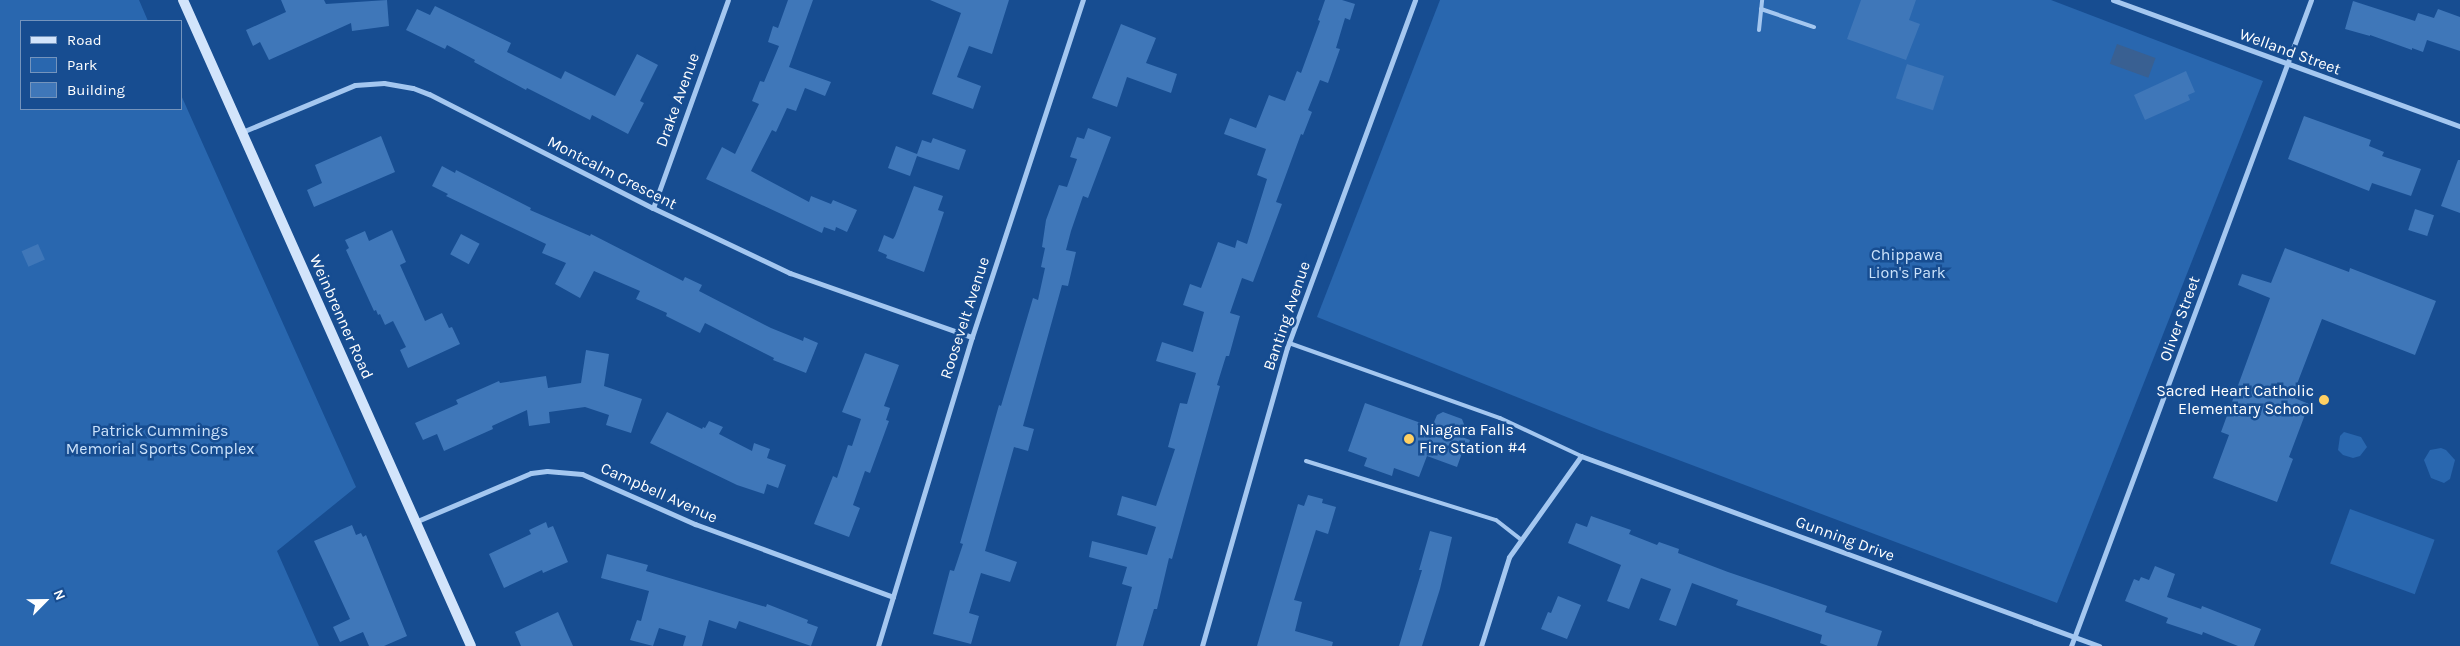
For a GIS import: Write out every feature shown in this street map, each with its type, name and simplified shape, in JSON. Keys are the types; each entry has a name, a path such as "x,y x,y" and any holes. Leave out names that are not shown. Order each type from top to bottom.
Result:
{"street":[{"name":"Weinbrenner Road","path":"183,0 471,646"},
{"name":"Drake Avenue","path":"652,208 728,0"},
{"name":"Roosevelt Avenue","path":"878,646 972,337 1084,0"},
{"name":"Banting Avenue","path":"1202,646 1289,343 1415,0"},
{"name":"Welland Street","path":"2113,0 2460,126"},
{"name":"Oliver Street","path":"2071,646 2311,0"},
{"name":"Montcalm Crescent","path":"242,132 355,85 370,83 397,84 430,94 652,208 814,283 972,337"},
{"name":"Gunning Drive","path":"1582,456 2099,646"},
{"path":"1481,646 1509,558 1582,456"},
{"name":"Campbell Avenue","path":"415,522 530,473 547,471 582,474 695,524 893,596"}],"lane":[{"path":"1759,30 1762,0"},
{"path":"1760,9 1814,27"},
{"path":"1289,343 1500,418 1582,456"},
{"path":"1306,461 1496,520 1522,540"}],"green space":[{"name":"Patrick Cummings Memorial Sports Complex","path":"0,0 139,0 148,20 20,20 20,110 182,110 182,97 356,487 277,551 319,646 0,646"},
{"name":"Chippawa Lion's Park","path":"1440,0 2051,0 2263,81 2057,603 1599,430 1317,317"},
{"path":"2344,432 2361,437 2367,447 2360,456 2353,458 2343,455 2338,450 2340,436"},
{"path":"2441,448 2446,450 2455,460 2450,479 2444,483 2431,478 2424,460 2430,450"},
{"path":"2350,509 2435,540 2415,594 2330,564"}],"shaded area":[{"path":"2117,44 2156,58 2148,78 2110,64"}],"building":[{"path":"281,0 324,0 326,4 387,0 389,26 352,31 351,23 269,60 260,42 253,46 246,30 286,12"},
{"path":"788,0 813,0 789,67 831,82 825,96 805,88 796,111 787,108 776,132 772,130 751,171 809,202 811,196 831,204 833,200 857,210 847,232 836,227 835,231 824,227 822,233 706,179 722,147 735,154 759,104 752,101 760,81 764,82 779,46 768,42 773,26 778,28"},
{"path":"930,0 1009,0 992,54 969,46 957,77 981,86 973,109 932,94 961,13"},
{"path":"1325,0 1342,0 1355,4 1350,20 1345,18 1336,48 1340,49 1328,83 1320,80 1308,110 1312,112 1303,135 1301,134 1276,202 1282,204 1253,282 1242,278 1230,313 1240,316 1229,356 1226,356 1217,385 1220,386 1172,559 1169,558 1157,609 1154,609 1143,646 1116,646 1132,587 1122,584 1127,567 1089,557 1092,541 1147,555 1156,527 1117,515 1122,496 1156,506 1175,449 1168,447 1180,403 1187,404 1196,373 1156,361 1162,342 1193,352 1204,312 1183,305 1190,284 1201,288 1218,242 1235,248 1237,240 1247,244 1267,179 1257,175 1266,149 1224,134 1230,118 1256,128 1269,95 1285,101 1297,71 1301,73 1320,21 1318,20"},
{"path":"1861,0 1916,0 1909,20 1920,24 1906,60 1847,39"},
{"path":"2353,1 2415,21 2418,13 2434,18 2438,9 2460,17 2460,51 2427,40 2423,52 2412,48 2412,50 2370,35 2345,29"},
{"path":"435,6 511,43 507,52 561,79 565,71 615,96 637,54 658,65 640,101 644,103 628,134 592,115 590,120 527,88 526,90 447,45 445,49 406,30 417,9 430,15"},
{"path":"1121,24 1156,38 1146,63 1177,74 1171,93 1127,77 1117,107 1092,98"},
{"path":"1907,64 1944,76 1933,110 1896,98"},
{"path":"2186,71 2195,92 2188,95 2190,100 2145,120 2134,95"},
{"path":"2304,116 2371,140 2369,146 2384,152 2382,156 2421,169 2411,196 2372,183 2369,191 2288,159"},
{"path":"1088,128 1111,137 1088,198 1083,196 1071,231 1066,250 1076,252 1068,286 1062,285 1023,426 1034,429 1028,451 1014,447 985,551 1017,562 1010,582 981,573 969,613 979,616 971,644 933,634 950,570 954,571 963,544 960,543 999,405 1001,406 1033,298 1038,300 1045,268 1041,267 1045,248 1042,247 1046,220 1059,185 1067,187 1077,159 1070,157 1077,137 1084,139"},
{"path":"381,136 395,172 314,207 307,190 322,183 315,165"},
{"path":"933,138 966,150 959,170 917,156 910,176 888,168 896,146 917,154 922,140 931,143"},
{"path":"2458,160 2460,160 2460,213 2441,206"},
{"path":"442,166 455,173 456,170 531,208 530,210 590,236 591,234 683,281 685,277 702,285 699,291 771,328 803,341 804,337 818,343 806,373 773,360 774,358 705,323 700,333 666,316 667,313 636,299 640,291 594,271 580,298 555,284 566,263 542,253 546,244 446,196 448,194 432,186"},
{"path":"914,186 943,196 938,210 944,212 924,272 886,258 887,255 878,251 884,235 893,239 895,236"},
{"path":"2415,209 2434,215 2427,236 2408,230"},
{"path":"392,230 406,262 400,265 425,321 442,313 449,328 452,327 460,344 408,368 400,350 406,347 393,321 385,325 380,314 378,315 376,310 374,311 346,250 349,248 345,240 365,231 369,241"},
{"path":"461,234 480,244 469,264 450,254"},
{"path":"38,244 45,260 28,267 22,251"},
{"path":"2285,248 2349,272 2350,268 2436,301 2415,355 2322,319 2292,397 2309,404 2289,457 2293,459 2277,502 2213,478 2229,435 2221,432 2270,298 2238,285 2242,274 2271,283"},
{"path":"586,350 609,354 604,386 642,399 631,433 606,425 609,415 585,407 549,412 550,423 529,426 527,410 492,426 493,429 444,451 437,434 423,440 415,423 458,404 456,400 499,381 500,383 546,376 548,388 581,383"},
{"path":"865,353 899,365 884,406 890,408 886,420 889,421 870,473 865,471 853,505 860,508 849,537 814,524 833,476 837,478 848,445 852,446 861,419 842,412"},
{"name":"Niagara Falls Fire Station #4","path":"1365,403 1432,427 1437,415 1443,412 1462,419 1465,427 1462,437 1470,440 1465,454 1462,453 1457,467 1427,456 1419,477 1394,468 1392,476 1364,466 1367,458 1348,451"},
{"path":"667,412 702,429 703,427 705,428 709,421 723,427 719,434 752,451 754,443 770,449 767,458 786,465 778,488 767,484 764,494 737,485 650,443"},
{"path":"1308,495 1323,499 1322,503 1336,507 1328,534 1316,530 1294,600 1302,602 1295,631 1333,642 1332,646 1257,646 1298,504 1304,506"},
{"path":"1591,516 1631,530 1629,534 1657,545 1659,542 1679,549 1678,553 1827,606 1825,612 1882,631 1877,646 1828,646 1820,643 1822,635 1736,605 1738,600 1692,583 1676,626 1659,620 1671,589 1641,578 1629,609 1607,601 1621,565 1568,543 1576,523 1587,527"},
{"path":"546,522 548,528 553,526 568,562 543,573 542,570 504,588 489,554 531,534 529,530"},
{"path":"352,525 356,535 361,533 363,537 366,535 407,636 384,646 369,646 363,632 340,642 333,627 350,619 314,541"},
{"path":"1430,531 1452,537 1440,589 1422,646 1399,646 1422,570 1419,570"},
{"path":"607,554 648,565 646,571 766,607 767,604 808,620 807,623 818,627 811,646 739,621 736,629 709,620 702,646 683,646 686,636 659,628 653,646 630,640 637,620 641,621 649,591 601,578"},
{"path":"2155,566 2175,574 2167,597 2201,609 2202,606 2261,629 2254,646 2238,646 2203,632 2202,635 2166,623 2168,618 2125,601 2134,579 2139,581 2141,577 2149,580"},
{"path":"1558,596 1581,605 1567,639 1541,629 1548,612 1551,613"},
{"path":"558,612 573,646 521,646 515,632"}],"place":[{"name":"Sacred Heart Catholic Elementary School","path":"2324,400"},
{"name":"Niagara Falls Fire Station #4","path":"1409,439"}]}
